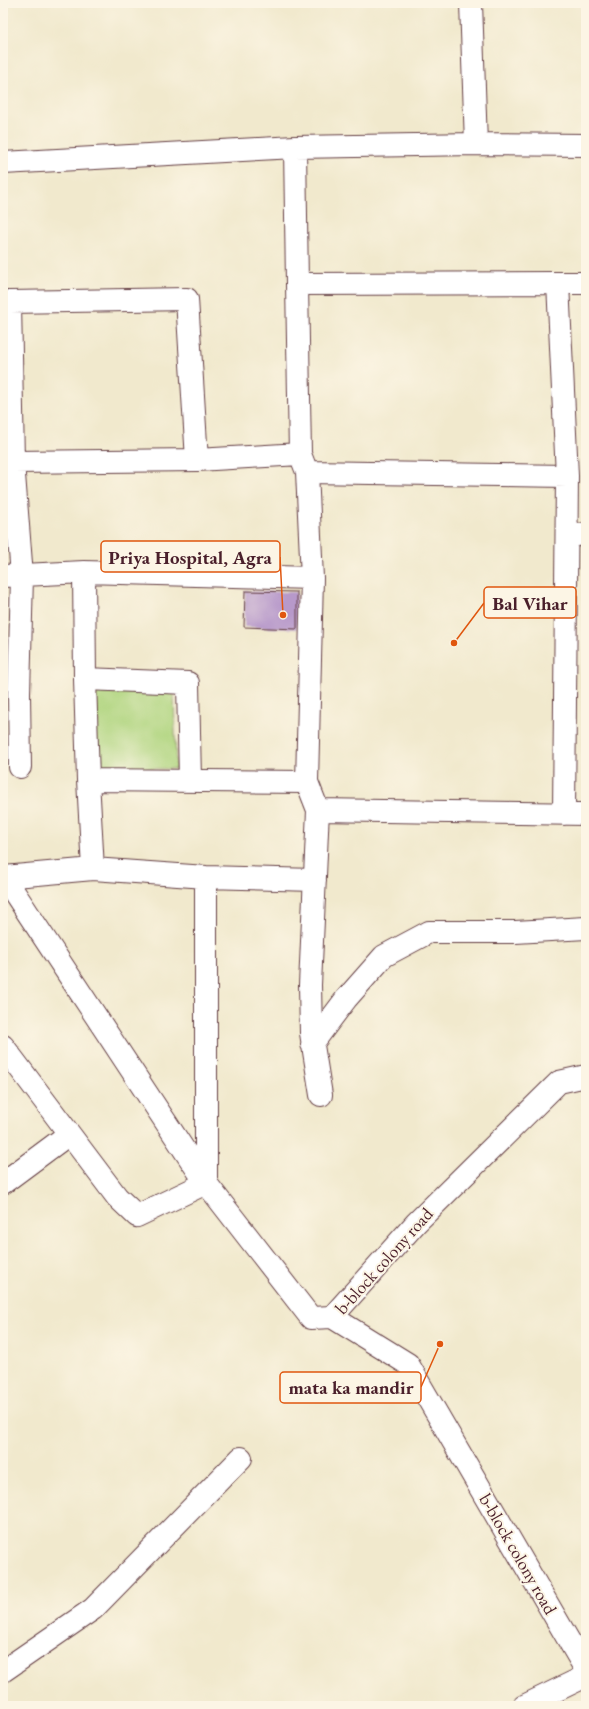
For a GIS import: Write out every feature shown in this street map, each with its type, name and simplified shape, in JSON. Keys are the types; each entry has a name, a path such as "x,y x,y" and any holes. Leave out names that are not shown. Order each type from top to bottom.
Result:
{"street":[{"path":"471,3 476,144"},
{"path":"3,163 295,147 476,144 586,145"},
{"path":"295,147 297,284 304,463 312,578 307,782 318,810 310,986 311,1033 321,1095"},
{"path":"297,284 586,283"},
{"path":"558,284 567,476 576,535 564,814"},
{"path":"20,767 11,694 13,462 7,302 187,300 197,460"},
{"path":"13,462 197,460 304,463 567,476"},
{"path":"13,576 84,572 312,578"},
{"path":"84,572 88,780 93,869"},
{"path":"85,679 188,683 190,780"},
{"path":"88,780 307,782"},
{"path":"318,810 586,814"},
{"path":"315,880 206,877 93,869 4,878 206,1184 311,1318 332,1317"},
{"path":"206,877 206,1184"},
{"path":"312,1044 346,1000 384,956 429,932 515,932 586,928"},
{"path":"3,1046 117,1198 137,1216 206,1184"},
{"name":"b-block colony road","path":"586,1076 559,1082 416,1223 332,1317 408,1364 586,1670"},
{"path":"3,1183 69,1134"},
{"path":"3,1671 93,1609 241,1458"},
{"path":"524,1706 586,1676"}],"green space":[{"path":"96,690 174,692 176,769 95,768"}],"building":[{"path":"245,591 297,592 297,629 244,627"}],"place":[{"name":"Priya Hospital, Agra","path":"283,615"},
{"name":"Bal Vihar","path":"454,643"},
{"name":"mata ka mandir","path":"440,1344"}]}
